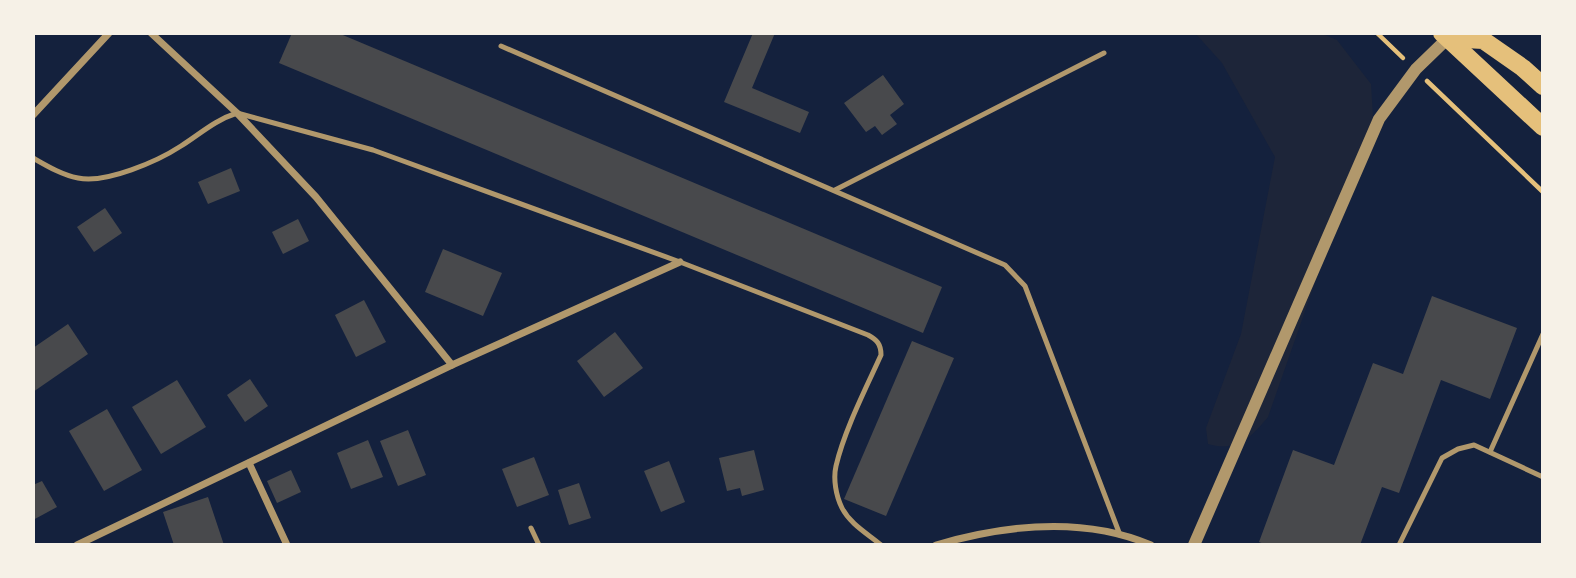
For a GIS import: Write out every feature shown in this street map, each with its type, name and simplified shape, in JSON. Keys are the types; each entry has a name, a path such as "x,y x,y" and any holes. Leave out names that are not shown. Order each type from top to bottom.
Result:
{"main road":[{"path":"1446,35 1483,40 1523,68 1543,86"},
{"path":"1446,35 1543,127"}],"street":[{"path":"33,115 109,33"},
{"path":"151,33 237,113 316,197 452,365"},
{"path":"1194,545 1379,119 1416,69 1446,35"},
{"path":"77,545 452,365 680,262"},
{"path":"249,463 287,545"},
{"path":"936,545 1012,528 1048,526 1105,531 1151,545"}],"lane":[{"path":"500,46 1005,265 1024,286 1120,535"},
{"path":"835,190 1104,53"},
{"path":"33,158 80,179 123,173 165,156 223,117 237,113 373,149 680,262 867,335 878,342 881,355 836,467 835,485 842,509 851,522 881,545"},
{"path":"1490,452 1543,334"},
{"path":"1399,545 1442,458 1458,449 1474,445 1543,477"},
{"path":"531,528 539,545"}],"path":[{"path":"1377,33 1543,192"}],"shaded area":[{"path":"1195,33 1320,33 1337,40 1371,84 1373,117 1268,417 1249,437 1235,445 1227,446 1208,444 1206,428 1241,334 1275,157 1222,63"}],"building":[{"path":"292,33 338,33 942,287 923,333 279,63"},
{"path":"753,33 775,33 752,88 809,112 800,133 724,102"},
{"path":"883,75 904,104 890,115 897,124 882,135 875,126 866,132 844,103"},
{"path":"231,168 240,191 208,204 198,182"},
{"path":"105,208 122,233 94,252 77,227"},
{"path":"298,219 309,241 283,254 272,232"},
{"path":"443,249 502,273 483,316 425,292"},
{"path":"1432,296 1517,328 1490,399 1441,380 1399,493 1382,487 1360,545 1266,545 1259,542 1293,450 1334,465 1373,363 1403,374"},
{"path":"364,300 386,342 356,357 335,315"},
{"path":"68,324 88,354 33,392 33,348"},
{"path":"615,332 643,368 604,397 577,361"},
{"path":"912,341 954,358 886,516 844,499"},
{"path":"250,379 268,406 245,422 227,395"},
{"path":"177,380 206,427 161,454 132,407"},
{"path":"107,409 142,470 104,491 69,431"},
{"path":"408,430 426,475 398,486 380,441"},
{"path":"368,440 383,477 351,489 337,453"},
{"path":"754,450 764,490 742,496 740,488 727,491 719,458"},
{"path":"534,457 549,495 517,507 502,469"},
{"path":"669,461 685,502 661,512 644,471"},
{"path":"291,470 301,492 277,503 267,481"},
{"path":"42,481 57,507 33,520 33,485"},
{"path":"579,483 591,518 569,525 558,490"},
{"path":"208,497 224,545 174,545 163,512"}]}
